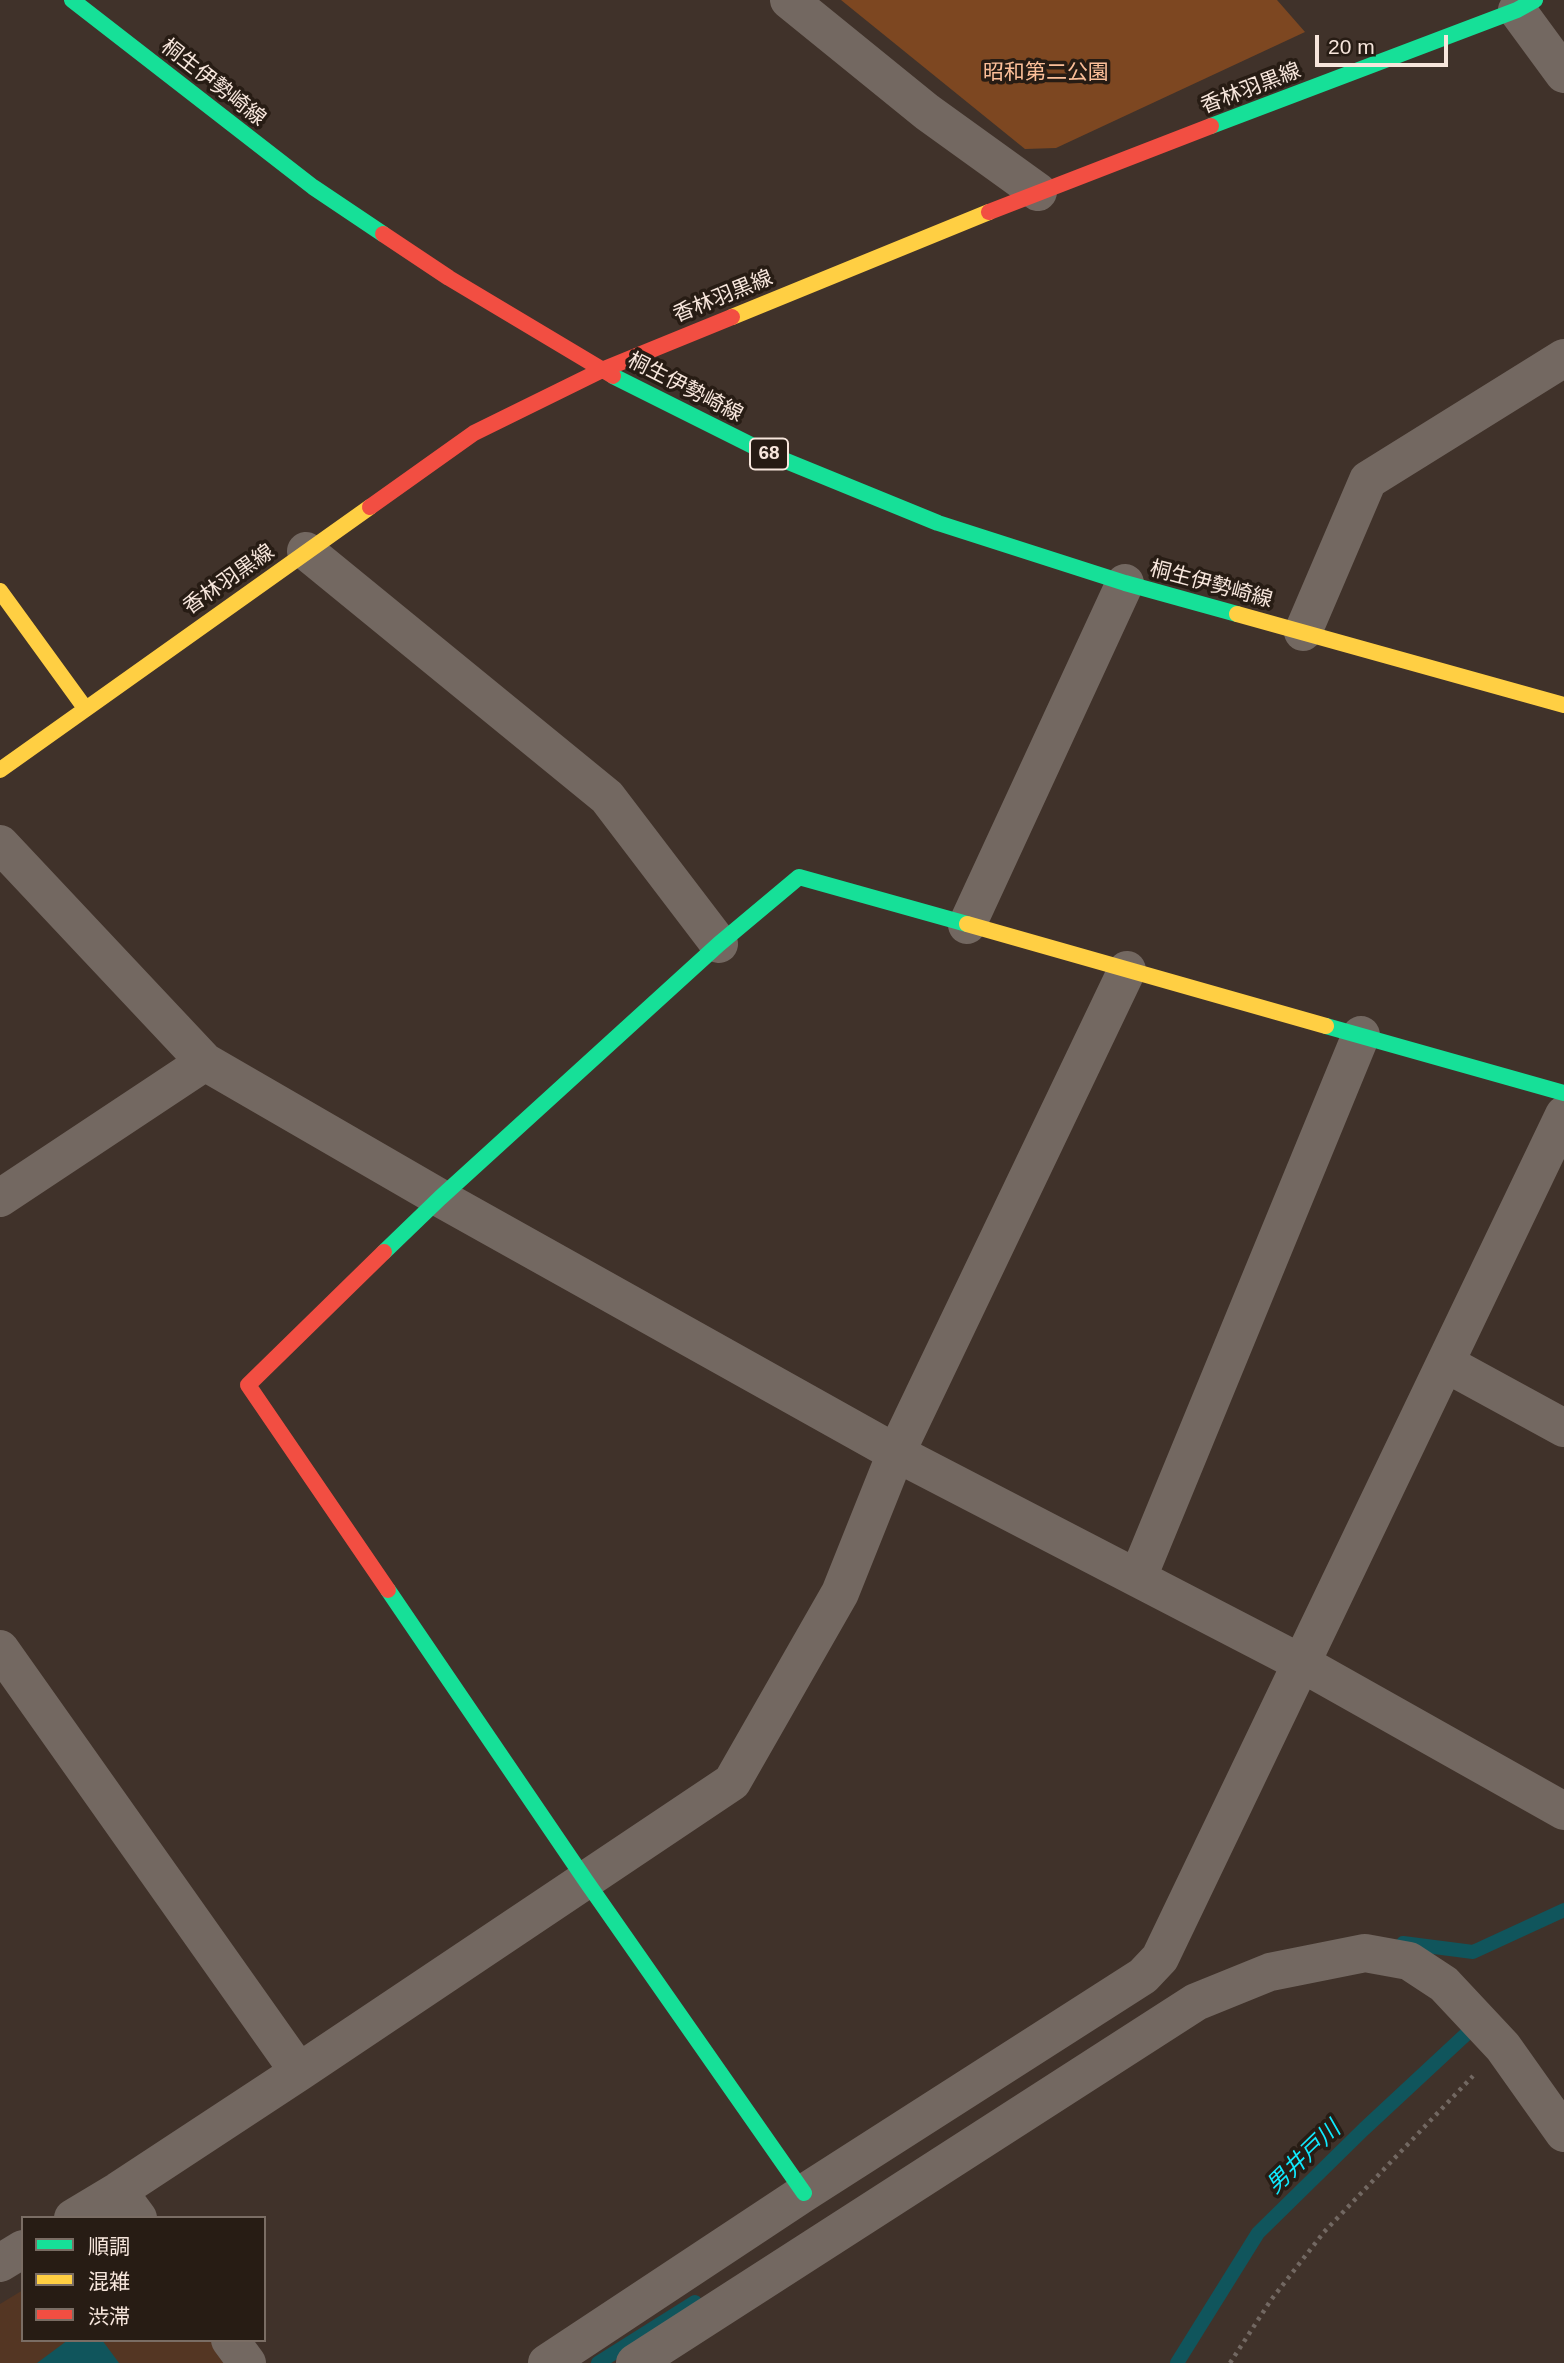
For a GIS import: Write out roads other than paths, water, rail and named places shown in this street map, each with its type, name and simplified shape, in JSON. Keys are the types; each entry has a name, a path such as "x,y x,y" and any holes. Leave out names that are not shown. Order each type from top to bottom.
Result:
{"main road":[{"name":"桐生伊勢崎線","path":"72,0 313,187 449,278 602,370 769,454 937,523 1125,583 1564,705"},
{"name":"香林羽黒線","path":"0,770 474,433 602,370 1038,192 1526,5"},
{"path":"0,591 85,708"},
{"path":"804,2193 586,1881 248,1385 440,1198 719,944 799,877 1564,1093"}],"street":[{"path":"789,0 927,112 1038,192"},
{"path":"1526,5 1564,74"},
{"path":"1303,632 1368,480 1564,358"},
{"path":"306,551 607,797 719,944"},
{"path":"967,925 1125,583"},
{"path":"0,844 205,1062 440,1198 896,1453 1301,1662 1564,1811"},
{"path":"81,2216 128,2204 299,2072 732,1782 840,1593 896,1453 1127,970"},
{"path":"1138,1577 1360,1035"},
{"path":"0,1198 205,1062"},
{"path":"547,2363 804,2193 1143,1976 1160,1958 1564,1115"},
{"path":"1445,1363 1564,1428"},
{"path":"0,1649 299,2072"},
{"path":"635,2363 1196,2002 1270,1972 1365,1953 1409,1961 1444,1984 1503,2046 1564,2133"},
{"path":"0,2263 21,2250"},
{"path":"231,2342 247,2363"}],"water":[{"path":"65,2342 103,2342 119,2363 37,2363"}],"waterway":[{"name":"男井戸川","path":"1403,1943 1473,1952 1564,1910"},
{"name":"男井戸川","path":"1177,2363 1258,2233 1477,2024"},
{"path":"598,2363 695,2302"}],"park label":[{"name":"昭和第二公園","path":"1046,73"}]}
